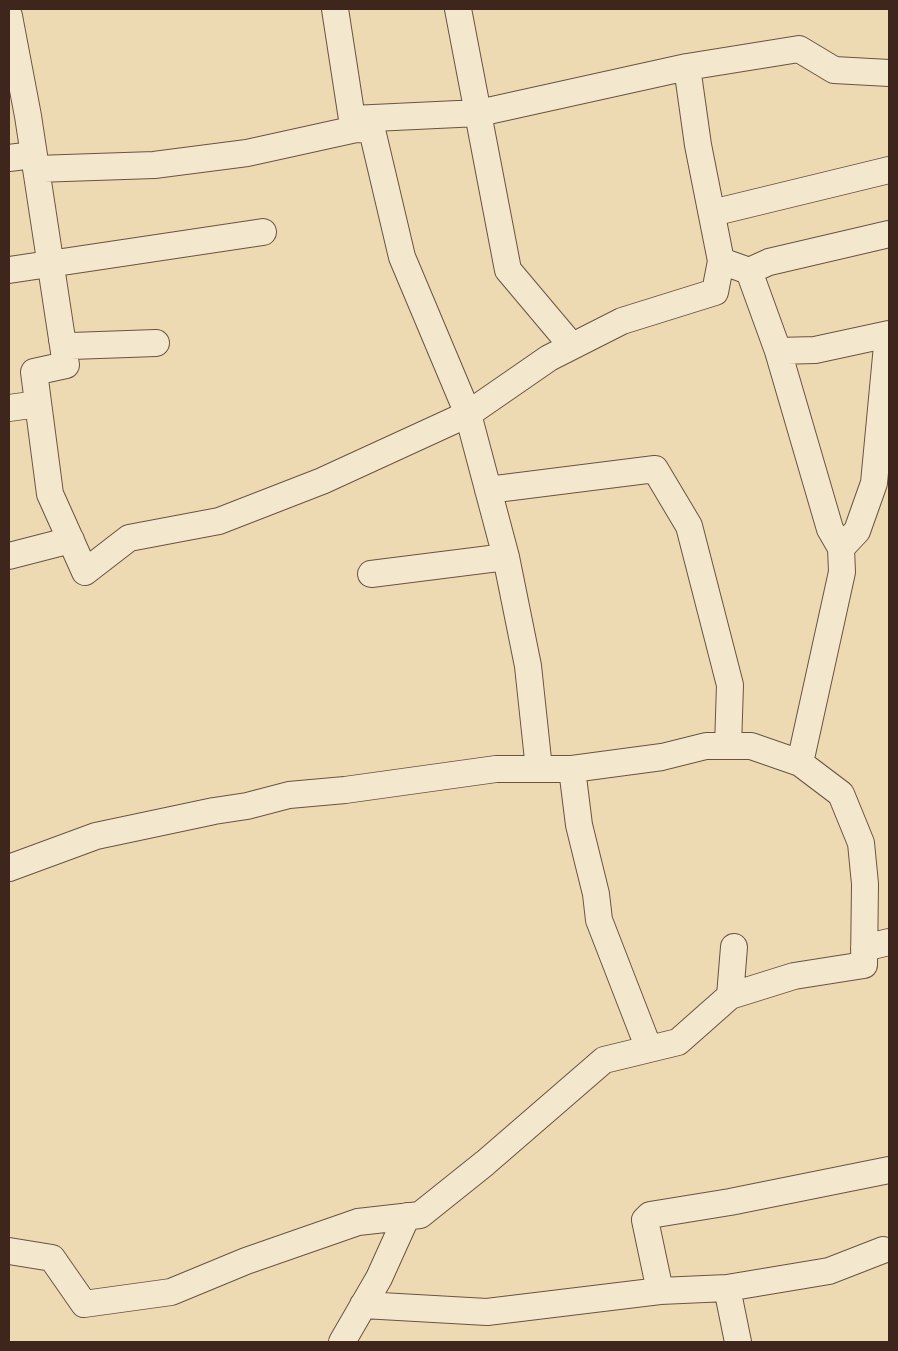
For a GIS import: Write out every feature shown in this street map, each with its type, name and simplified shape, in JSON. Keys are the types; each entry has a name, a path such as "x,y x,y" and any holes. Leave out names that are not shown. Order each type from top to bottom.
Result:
{"street":[{"path":"335,9 354,124"},
{"path":"458,9 508,270 572,346"},
{"path":"9,16 26,160 50,263 66,365 34,372 50,494 84,572 129,538 219,521 322,481 468,414 550,358 622,321 715,292 722,261 698,145 687,67"},
{"path":"26,160 154,165 248,153 354,124 479,113 687,67 799,49 834,70 889,74"},
{"path":"354,124 372,130 402,257 468,414 506,557 528,666 539,769"},
{"path":"712,213 889,170"},
{"path":"9,270 263,232"},
{"path":"722,261 749,271 769,262 889,234"},
{"path":"749,271 778,351 830,529 841,548 842,572 800,764"},
{"path":"778,351 815,350 889,334 874,483 857,531 841,548"},
{"path":"62,340 70,346 156,343"},
{"path":"9,408 38,404"},
{"path":"488,490 655,468 689,526 730,685 728,746"},
{"path":"9,556 71,540"},
{"path":"371,574 506,557"},
{"path":"9,868 96,836 214,811 247,806 289,795 345,790 496,769 572,769 662,757 706,746 751,746 800,764 842,794 861,843 865,884 864,965 794,976 730,996 678,1042 604,1060 485,1164 420,1215 358,1222 246,1261 171,1292 84,1304 52,1258 9,1251"},
{"path":"572,769 579,825 596,894 598,920 649,1049"},
{"path":"864,948 889,942"},
{"path":"730,996 734,947"},
{"path":"660,1291 644,1220 650,1215 730,1202 889,1170"},
{"path":"342,1342 379,1278 407,1216"},
{"path":"363,1305 487,1312 660,1291 727,1288 829,1271 882,1250"},
{"path":"727,1288 738,1342"}]}
